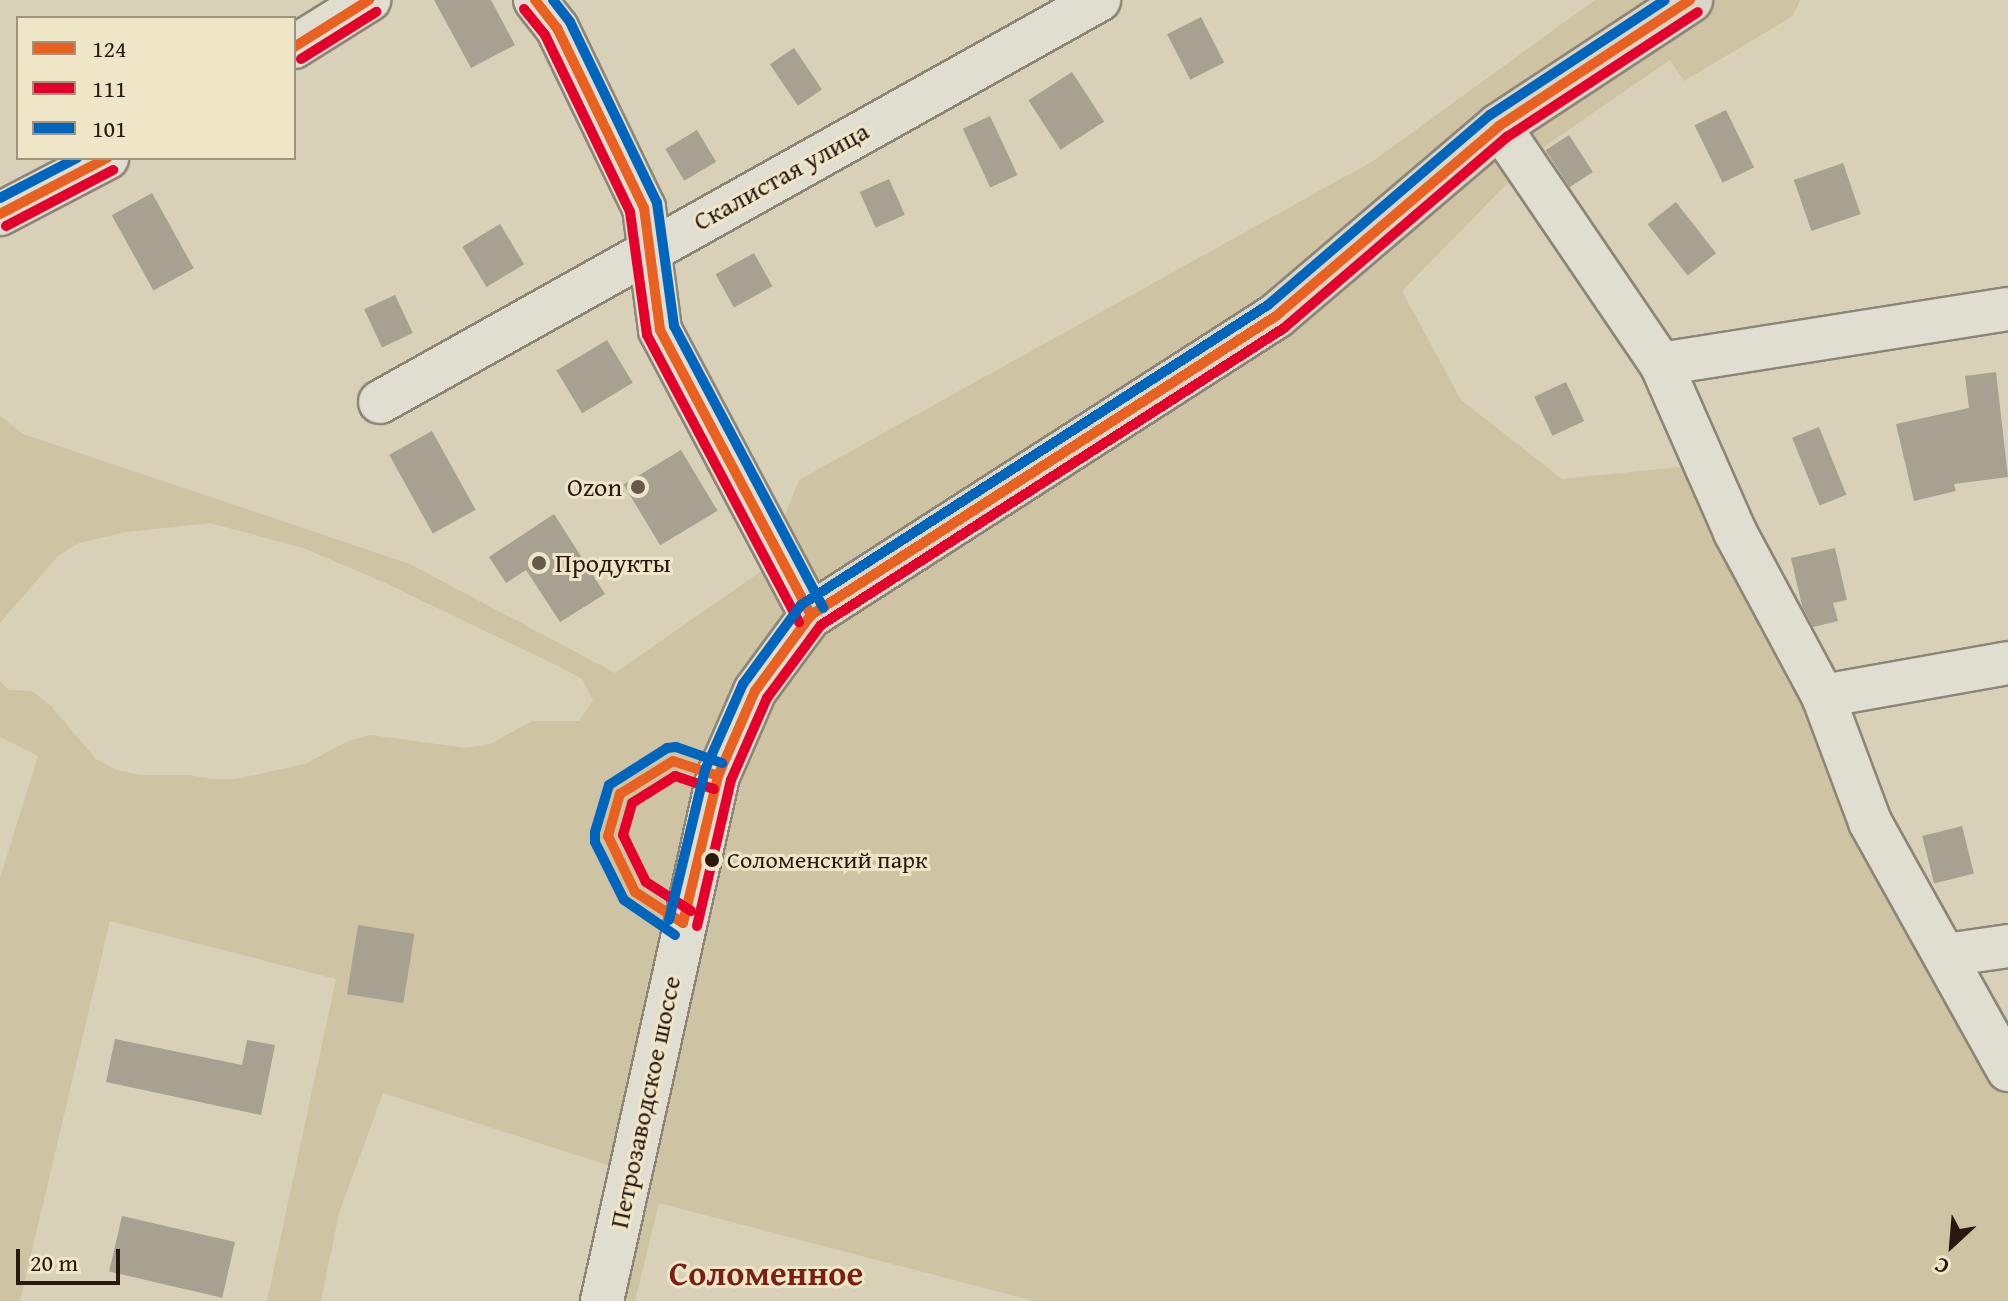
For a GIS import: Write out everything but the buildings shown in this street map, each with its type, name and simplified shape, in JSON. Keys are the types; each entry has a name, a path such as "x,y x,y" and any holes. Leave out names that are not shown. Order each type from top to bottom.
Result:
{"main road":[{"name":"Петрозаводское шоссе","path":"811,615 1276,316 1499,126 1690,0"}],"street":[{"path":"296,46 369,0"},
{"path":"535,0 557,28 644,208 660,330 811,615"},
{"name":"Скалистая улица","path":"380,402 649,248 1099,0"},
{"path":"1499,126 1661,364 1735,532 1823,696 1870,822 2008,1070"},
{"path":"0,214 103,160"},
{"path":"1661,364 2008,309"},
{"name":"Петрозаводское шоссе","path":"602,1301 683,923 718,776 755,691 811,615"},
{"path":"1823,696 2008,663"},
{"path":"1946,955 2008,946"}],"shaded area":[{"path":"1595,0 1800,0 1793,16 1684,81 1670,60 1542,148 1402,291 1461,400 1562,479 1721,463 1925,896 2008,1028 2008,1301 1034,1301 659,1203 635,1301 588,1301 620,1169 383,1093 339,1213 321,1301 267,1301 336,979 110,921 20,1301 0,1301 0,878 38,756 0,737 0,681 9,690 32,691 51,706 96,759 117,770 140,775 189,775 212,779 236,779 305,764 348,741 371,735 466,748 490,744 532,721 579,721 593,701 582,679 381,581 303,548 210,523 126,532 79,543 58,556 0,623 0,416 23,434 410,564 615,673 763,570 799,480 1373,161"}],"transit line":[{"name":"124","path":"296,46 369,0"},
{"name":"124","path":"535,0 557,28 644,208 660,330 811,615"},
{"name":"101","path":"553,0 570,22 657,203 674,326 823,608"},
{"name":"101","path":"669,920 705,770 743,684 801,605 1268,305 1490,115 1665,0"},
{"name":"124","path":"683,923 718,776 755,691 811,615 1276,316 1499,126 1690,0"},
{"name":"111","path":"524,9 545,35 630,212 647,335 799,622"},
{"name":"111","path":"301,59 376,12"},
{"name":"111","path":"697,926 731,780 767,698 821,625 1284,328 1507,137 1698,12"},
{"name":"101","path":"0,198 73,160"},
{"name":"124","path":"0,214 103,160"},
{"name":"111","path":"6,226 113,170"},
{"name":"101","path":"675,935 624,900 595,842 595,832 609,785 667,748 676,747 722,763"},
{"name":"124","path":"683,923 635,892 608,836 620,794 673,761 718,776"},
{"name":"111","path":"691,911 646,882 623,835 632,803 675,776 714,789"}],"place":[{"name":"Ozon","path":"638,487"},
{"name":"Продукты","path":"539,563"},
{"name":"Соломенский парк","path":"712,860"}],"district":[{"name":"Соломенное","path":"766,1273"}]}
